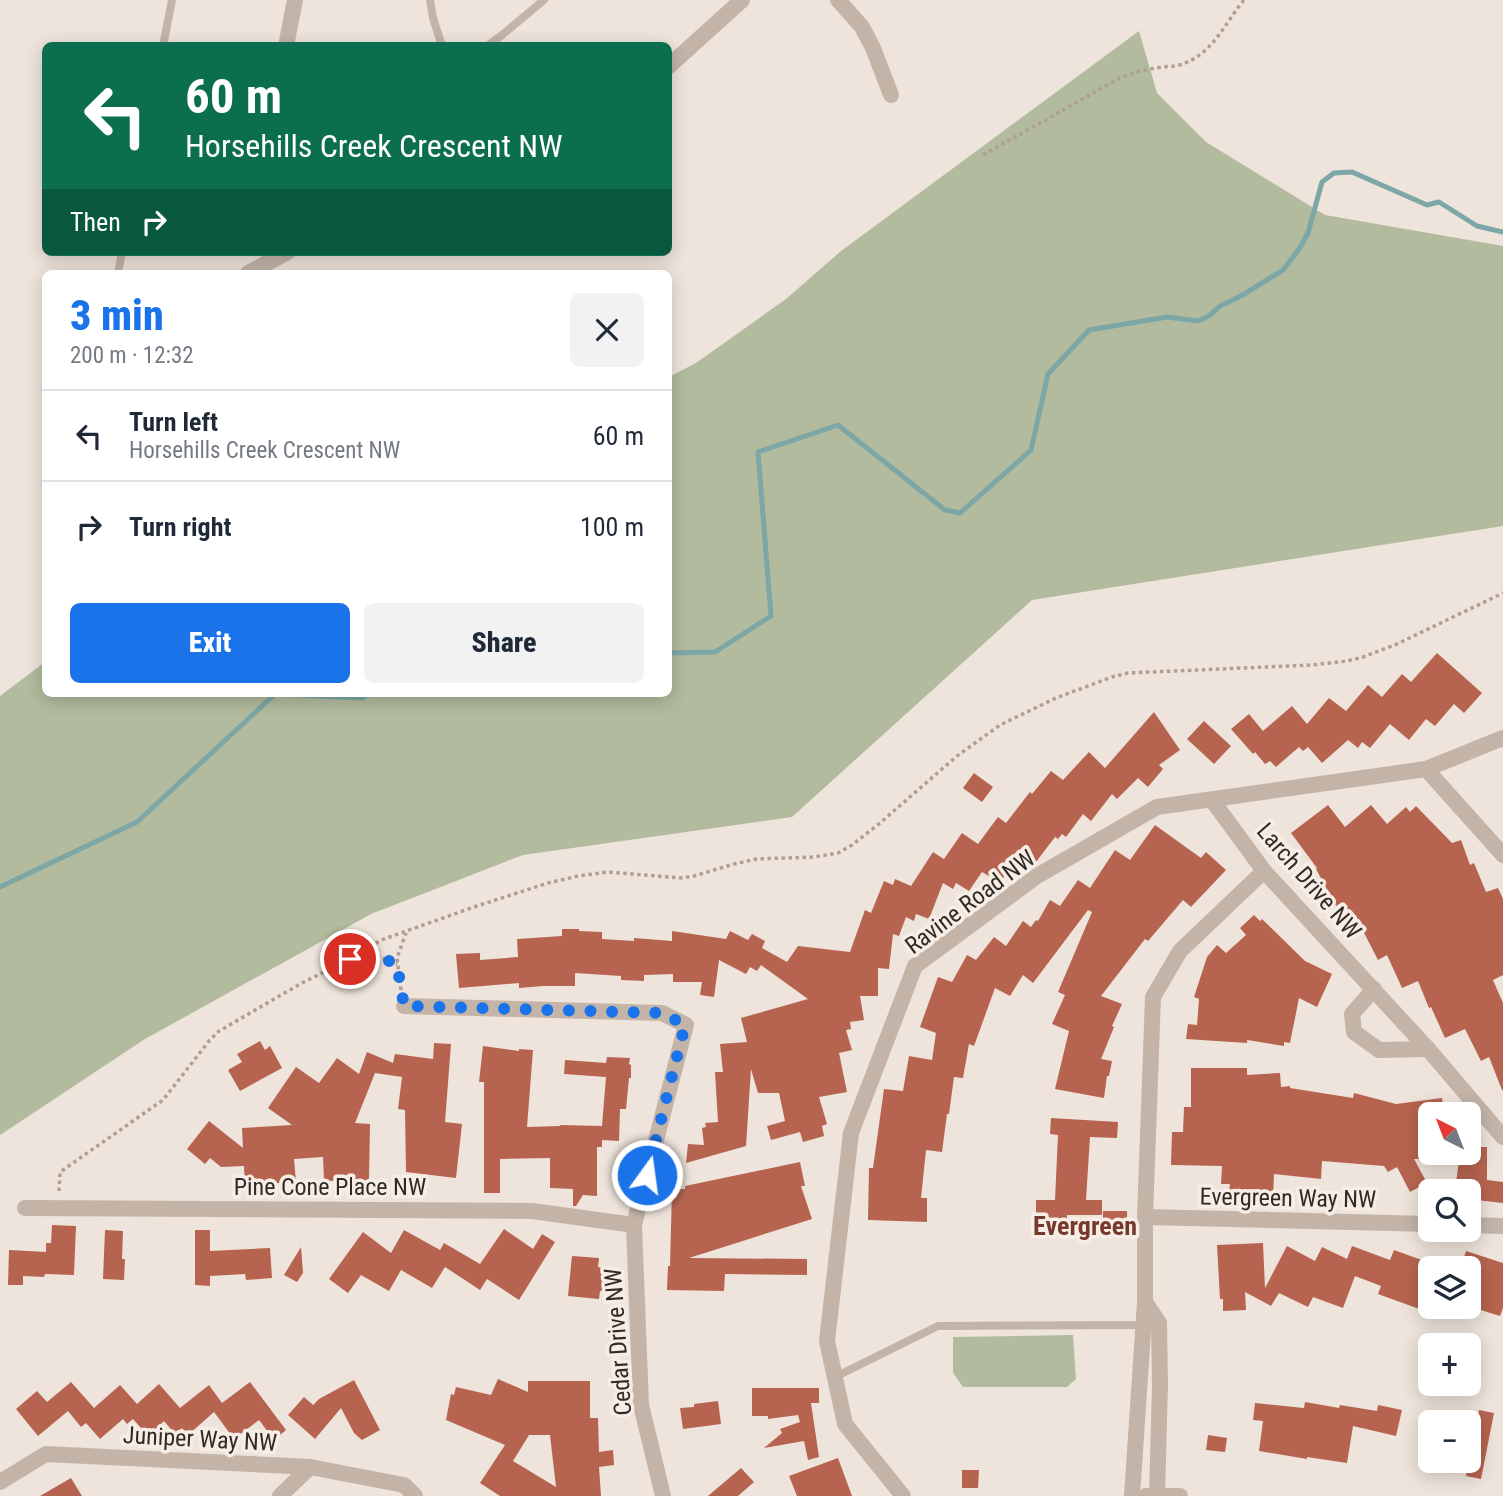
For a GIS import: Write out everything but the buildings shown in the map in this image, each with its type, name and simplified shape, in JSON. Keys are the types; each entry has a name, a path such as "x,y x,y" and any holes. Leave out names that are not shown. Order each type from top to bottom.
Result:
{"street":[{"path":"287,42 295,0"},
{"path":"672,63 741,0"},
{"path":"838,0 862,27 891,95"},
{"path":"254,270 280,256"},
{"name":"Ravine Road NW","path":"903,1496 845,1424 827,1341 851,1133 915,966 1037,876 1157,807 1426,769 1503,738"},
{"path":"1426,769 1503,855"},
{"name":"Larch Drive NW","path":"1212,800 1264,870 1428,1049 1503,1137"},
{"path":"1157,1496 1160,1385 1145,1302 1145,1217 1153,997 1180,951 1264,870"},
{"path":"1374,989 1352,1014 1354,1032 1379,1050 1428,1049"},
{"name":"Cedar Drive NW","path":"404,1006 662,1013 685,1025 634,1225 641,1405 663,1496"},
{"name":"Pine Cone Place NW","path":"25,1208 532,1211 634,1225"},
{"name":"Evergreen Way NW","path":"1145,1217 1418,1224"},
{"path":"1481,1225 1503,1226"},
{"path":"1132,1496 1151,1324"},
{"name":"Juniper Way NW","path":"0,1482 46,1454 310,1467 410,1490"},
{"path":"280,1496 310,1467"},
{"path":"1146,1496 1180,1496"}],"lane":[{"path":"164,42 172,0"},
{"path":"430,0 441,42"},
{"path":"493,42 544,0"},
{"path":"835,1377 938,1326 1151,1324"}],"path":[{"path":"983,155 1133,72 1178,65 1190,60 1216,40 1244,0"},
{"path":"58,1208 60,1174 163,1100 219,1031 381,940 532,888 578,876 608,872 681,878 756,859 814,858 838,853 880,824 957,756 1008,721 1056,698 1128,673 1312,665 1346,661 1397,644 1503,593"},
{"path":"404,1006 397,964 406,931"},
{"path":"363,951 397,964"}],"green space":[{"path":"1139,31 1157,93 1206,142 1325,215 1503,246 1503,526 1032,600 792,817 523,855 371,914 145,1039 0,1135 0,696 42,664 42,697 672,697 672,375 696,363 786,299 841,251"},
{"path":"1073,1335 1076,1379 1067,1387 963,1387 953,1373 953,1337"}],"waterway":[{"path":"672,653 715,652 771,616 758,452 838,425 945,510 960,513 1031,450 1048,374 1089,330 1167,317 1198,321 1283,270 1308,233 1322,182 1334,173 1352,172 1427,205 1439,202 1477,226 1503,232"},
{"path":"0,887 137,822 272,697"},
{"path":"340,697 364,697"}],"district":[{"name":"Evergreen","path":"1085,1226"}],"route":[{"path":"350,959 363,951 397,964 404,1006 662,1013 685,1025 647,1175"}]}
